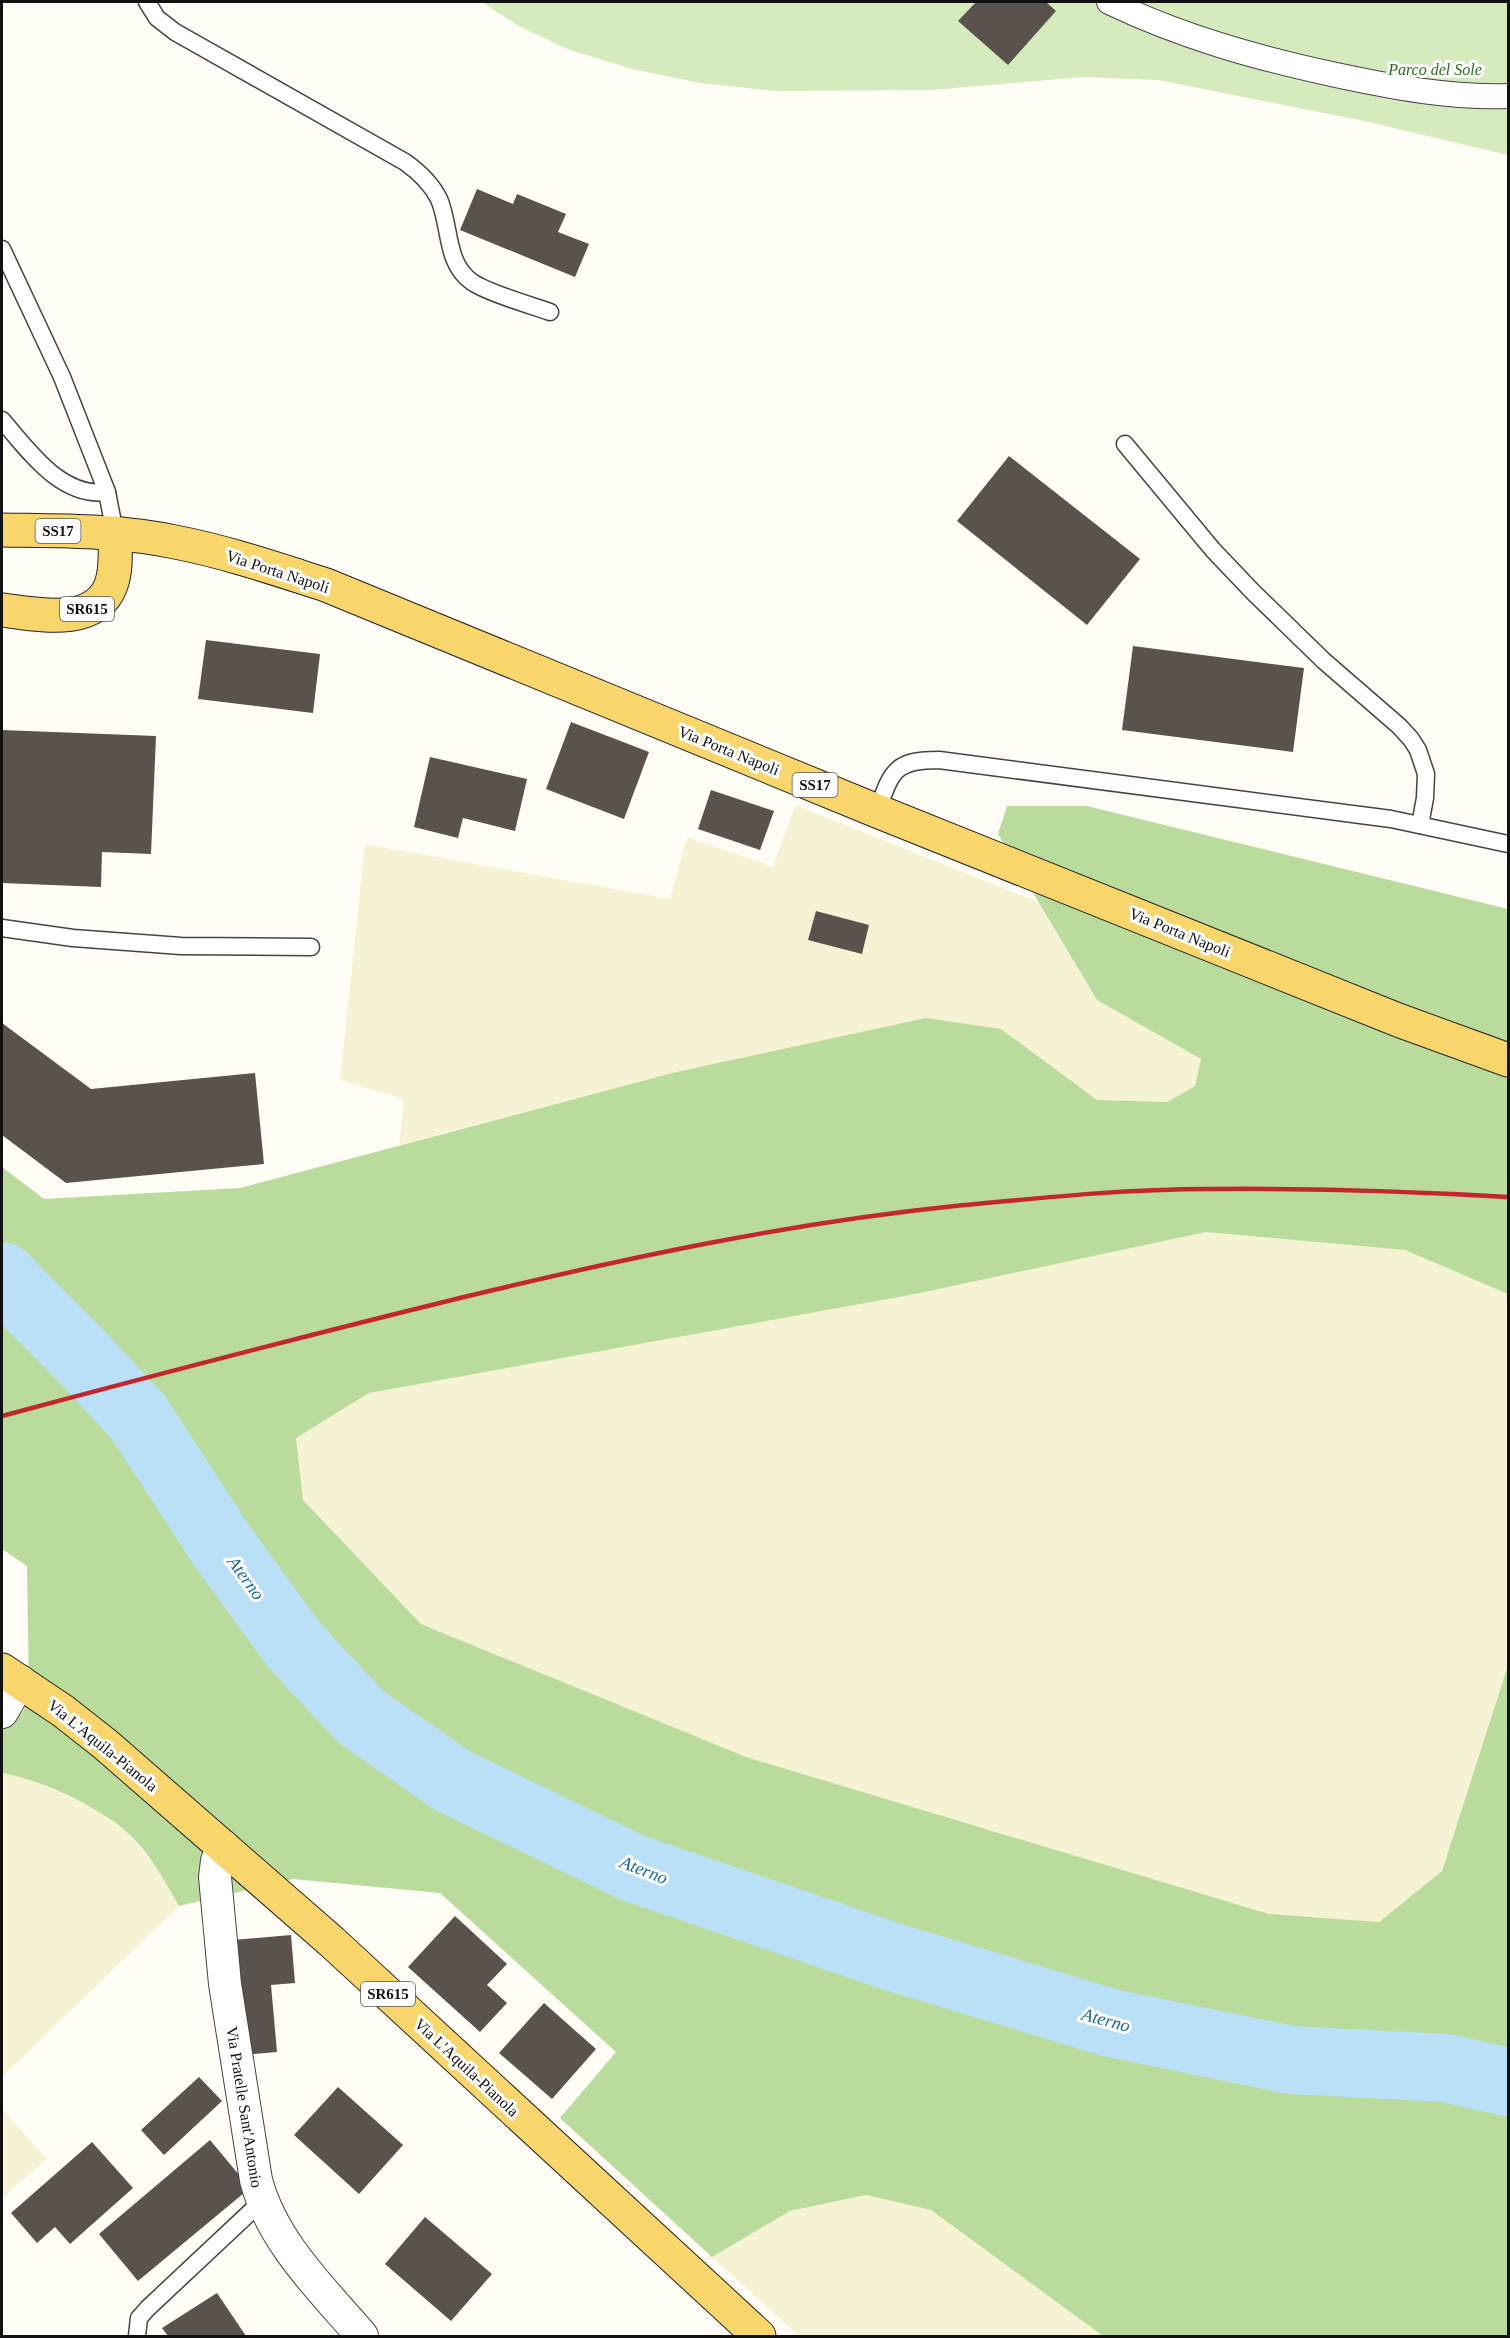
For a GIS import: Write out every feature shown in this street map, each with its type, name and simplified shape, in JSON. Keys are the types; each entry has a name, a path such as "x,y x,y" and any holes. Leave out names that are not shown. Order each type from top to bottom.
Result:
{"main road":[{"name":"Via Porta Napoli","path":"2,530 115,533 174,542 213,550 326,585 877,811 1387,1015 1509,1060"},
{"name":"SR615","path":"2,610 60,615 78,613 94,606 105,596 113,580 115,533"},
{"name":"Via L'Aquila-Pianola","path":"11,1675 105,1744 332,1942 759,2337"}],"street":[{"path":"1110,2 1216,46 1304,68 1420,90 1468,96 1509,96"},
{"path":"2,1712 11,1675"},
{"name":"Via Pratelle Sant'Antonio","path":"223,1846 215,1876 225,1984 261,2202 287,2246 362,2337"}],"lane":[{"path":"147,2 157,18 175,32 387,150 414,169 428,183 439,200 452,254 466,276 477,285 550,312"},
{"path":"2,249 62,377 107,492 115,533"},
{"path":"2,420 37,460 62,481 89,491 107,492"},
{"path":"1125,444 1213,550 1253,592 1324,661 1411,739 1420,755 1426,774 1425,798 1420,825"},
{"path":"877,811 894,771 911,762 939,760 1381,818 1509,844"},
{"path":"2,928 73,938 181,946 311,947"},
{"path":"136,2337 139,2318 148,2307 261,2202"}],"shaded area":[{"path":"795,805 1038,902 1097,1000 1201,1059 1195,1086 1167,1102 1097,1100 1001,1029 672,1073 399,1145 404,1099 340,1080 365,844 670,899 687,837 773,867"},
{"path":"1206,1232 1405,1250 1508,1294 1508,1664 1442,1871 1379,1922 1269,1914 745,1757 421,1624 303,1500 296,1437 369,1393"},
{"path":"2,1773 22,1776 91,1807 129,1834 163,1876 179,1906 2,2077"},
{"path":"2,2109 47,2159 2,2198"},
{"path":"866,2195 931,2210 1103,2336 799,2336 712,2257 790,2211"}],"green space":[{"name":"Parco del Sole","path":"482,2 1508,2 1508,155 1364,121 1158,80 1083,77 932,90 775,91 700,83 632,69 567,49 517,25"},
{"path":"1007,806 1087,806 1508,909 1508,1294 1405,1250 1206,1232 915,1294 369,1393 296,1438 303,1500 421,1624 746,1757 1269,1914 1379,1922 1442,1871 1508,1665 1508,2336 1103,2336 931,2210 866,2195 790,2211 712,2257 560,2118 616,2052 440,1893 293,1879 179,1906 144,1850 117,1824 87,1805 52,1788 2,1773 2,1728 23,1712 29,1698 27,1566 2,1549 2,1167 44,1199 240,1188 672,1073 926,1018 1001,1029 1097,1100 1167,1102 1195,1086 1201,1059 1097,1000 998,834"}],"building":[{"path":"976,2 1046,2 1056,11 1008,65 958,21"},
{"path":"477,189 513,204 517,194 566,214 558,232 589,244 575,277 460,230"},
{"path":"1009,456 1140,559 1087,625 957,521"},
{"path":"206,640 320,654 313,713 198,699"},
{"path":"1133,646 1304,668 1293,752 1122,730"},
{"path":"571,722 649,752 624,819 546,789"},
{"path":"2,730 156,736 151,854 102,852 101,887 2,883"},
{"path":"430,757 527,779 515,831 463,818 458,838 414,827"},
{"path":"711,790 774,811 760,850 698,829"},
{"path":"816,911 869,925 862,954 808,940"},
{"path":"2,1023 91,1089 255,1073 264,1164 66,1183 2,1135"},
{"path":"455,1916 507,1964 487,1985 507,2003 480,2032 408,1967"},
{"path":"291,1935 295,1983 271,1985 277,2052 242,2055 232,1940"},
{"path":"544,2003 596,2049 552,2099 499,2053"},
{"path":"199,2077 222,2101 164,2155 141,2130"},
{"path":"338,2087 403,2145 359,2194 294,2135"},
{"path":"210,2140 250,2188 138,2281 99,2234"},
{"path":"92,2142 133,2188 70,2244 55,2227 37,2243 11,2213"},
{"path":"425,2217 492,2274 451,2321 385,2264"},
{"path":"217,2293 246,2336 168,2336 162,2328"}],"waterway":[{"name":"Aterno","path":"2,1276 138,1417 222,1546 294,1645 361,1717 453,1781 633,1868 893,1957 1111,2023 1291,2060 1446,2068 1508,2082"}],"railway":[{"path":"2,1416 464,1297 708,1243 831,1222 955,1206 1081,1194 1145,1191 1321,1190 1508,1197"}]}
